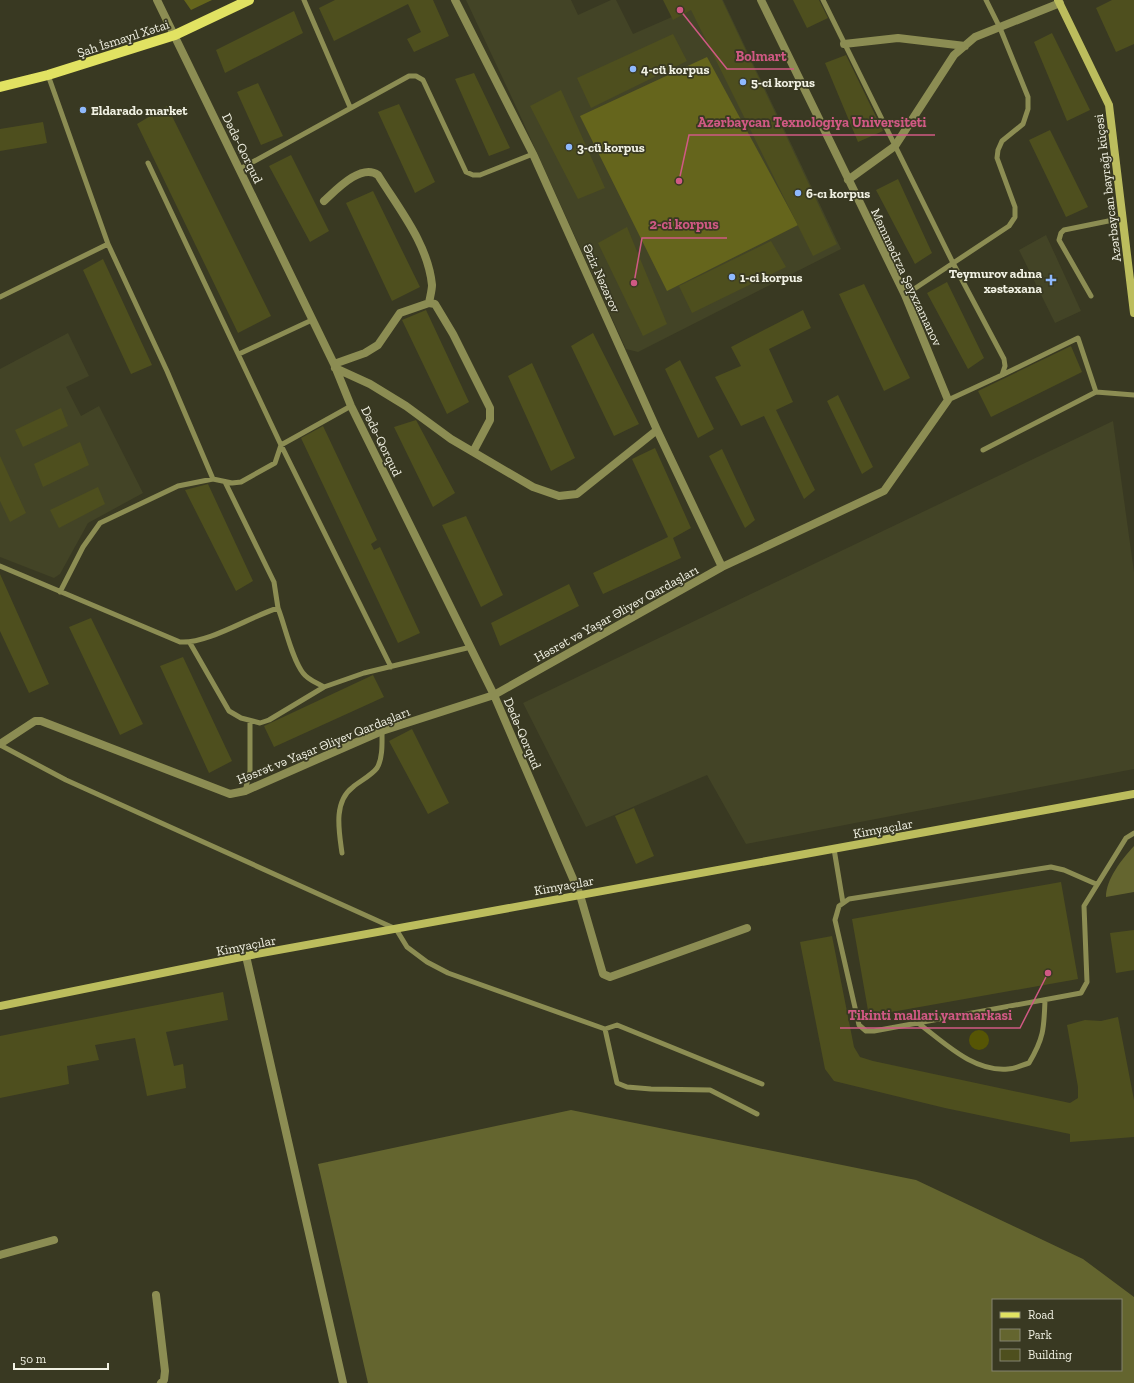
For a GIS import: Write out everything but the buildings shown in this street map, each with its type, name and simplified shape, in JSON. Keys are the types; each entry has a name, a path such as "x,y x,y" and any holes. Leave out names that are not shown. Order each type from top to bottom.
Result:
{"main road":[{"name":"Şah İsmayıl Xətai","path":"0,87 48,75 175,35 249,0"}],"street":[{"name":"Dədə-Qorqud","path":"157,0 240,169 334,366 351,406 494,695 580,895 603,974 610,977 747,928"},
{"name":"Əziz Nəzərov","path":"455,0 533,154 657,430 722,567"},
{"name":"Məmmədrza Şeyxzamanov","path":"761,0 905,295 948,400"},
{"path":"848,180 895,146 954,55 975,37 1000,28 1059,1"},
{"name":"Azərbaycan bayrağı küçəsi","path":"1059,1 1109,105 1134,313"},
{"path":"844,44 898,38 965,46"},
{"path":"324,201 354,177 368,172 373,172 378,175 415,232 428,266 431,279 432,286 429,303"},
{"path":"334,366 365,353 378,345 400,313 429,303 435,304 443,314 490,408 490,420 473,452"},
{"path":"334,366 370,384 406,406 451,439 532,487 559,496 577,494 657,430"},
{"name":"Həsrət və Yaşar Əliyev Qardaşları","path":"0,744 35,721 41,721 230,794 245,791 382,731 494,695 722,567 884,491 948,400"},
{"name":"Kimyaçılar","path":"0,1006 246,956 1134,794"},
{"path":"246,956 343,1383"},
{"path":"0,1255 54,1240"},
{"path":"156,1295 165,1371 164,1380 161,1383"}],"lane":[{"path":"304,0 350,107"},
{"path":"823,0 953,263 1004,359 1005,366 1002,374"},
{"path":"905,295 1009,226 1015,217 1015,207 997,158 998,150 1002,141 1023,124 1028,109 1028,97 1000,28 986,0"},
{"path":"48,75 108,244 167,370 212,479"},
{"path":"240,169 350,107 409,76 416,76 423,80 466,172 473,175 480,175 533,154"},
{"path":"148,164 282,445 391,667"},
{"path":"1092,296 1059,240 1061,233 1064,230 1123,218"},
{"path":"0,297 108,244"},
{"path":"239,354 312,320"},
{"path":"948,400 1078,338 1096,392"},
{"path":"984,450 1096,392 1134,395"},
{"path":"60,592 83,547 100,523 178,486 212,479 225,482 241,482 274,463 282,445 351,406"},
{"path":"225,482 274,582 278,608 299,665 304,674 311,680 324,687"},
{"path":"0,566 180,642 190,643 264,612 278,608"},
{"path":"190,643 229,711 260,723 269,720 324,687 364,673 471,647"},
{"path":"245,791 250,771 250,720"},
{"path":"342,853 338,823 342,800 348,790 377,767 382,749 382,731"},
{"name":"Həsrət və Yaşar Əliyev Qardaşları","path":"0,744 66,780 396,929"},
{"path":"1096,884 1064,870 1051,867 849,899 839,906 835,920 860,1025 866,1031 874,1031 1081,994 1086,982 1084,906 1096,884 1126,838 1134,833"},
{"path":"834,849 843,903"},
{"path":"396,929 407,947 427,962 448,972 605,1029 617,1025 762,1084"},
{"path":"918,1023 971,1062 991,1069 1009,1069 1029,1063 1039,1046 1044,1030 1045,1000"},
{"path":"605,1029 617,1083 627,1087 651,1089 710,1090 757,1114"}],"shaded area":[{"path":"184,0 212,0 191,10"},
{"path":"466,0 571,0 578,15 611,0 616,0 633,34 711,0 723,0 841,249 638,352 626,349"},
{"path":"707,57 798,225 667,291 580,116"},
{"name":"Teymurov adına xəstəxana","path":"1046,235 1081,311 1055,323 1019,250"},
{"path":"68,333 89,376 66,387 81,416 99,406 143,493 88,523 60,574 54,578 0,557 0,369"},
{"path":"1113,421 1134,572 1134,769 746,844 707,775 586,827 523,703"},
{"path":"979,1030 986,1033 989,1040 986,1047 979,1050 972,1047 969,1040 972,1033"}],"green space":[{"path":"1134,846 1134,892 1106,897 1112,876 1120,863"},
{"path":"571,1110 916,1180 1083,1259 1134,1297 1134,1383 368,1383 318,1164"}],"place":[{"name":"Bolmart","path":"680,10"},
{"name":"4-cü korpus","path":"633,69"},
{"name":"5-ci korpus","path":"743,82"},
{"name":"Eldarado market","path":"83,110"},
{"name":"3-cü korpus","path":"569,147"},
{"name":"Azərbaycan Texnologiya Universiteti","path":"679,181"},
{"name":"6-cı korpus","path":"798,193"},
{"name":"1-ci korpus","path":"732,277"},
{"name":"Teymurov adına xəstəxana","path":"1051,280"},
{"name":"2-ci korpus","path":"634,283"},
{"name":"Tikinti mallari yarmarkasi","path":"1048,973"}]}
